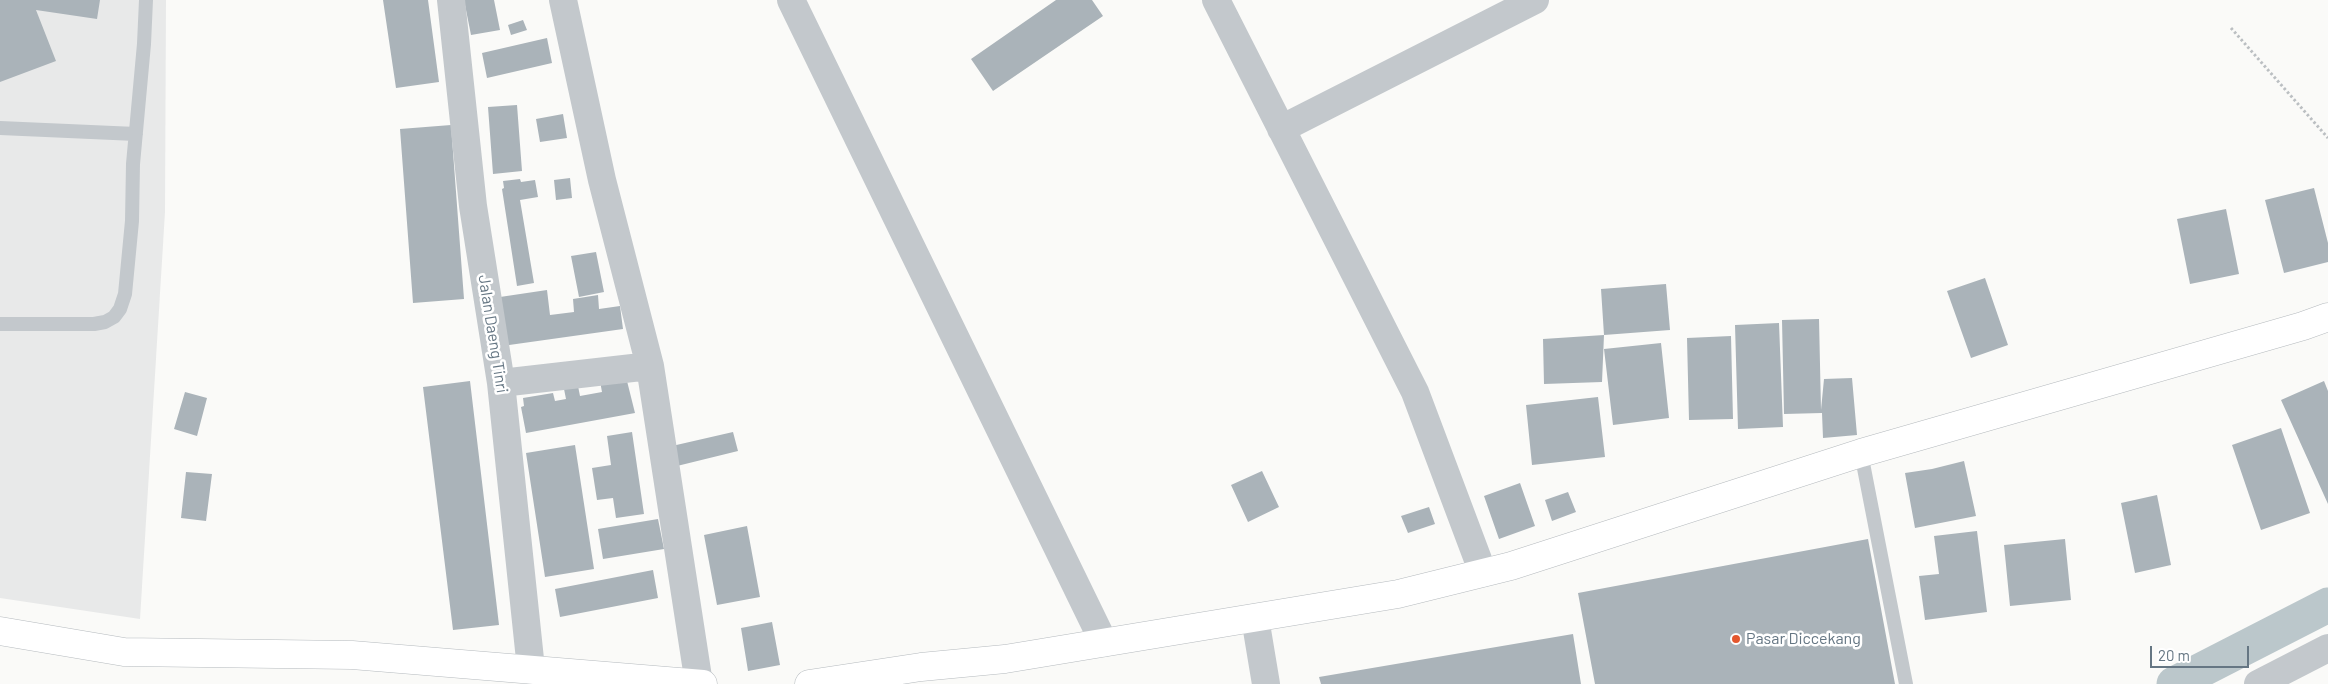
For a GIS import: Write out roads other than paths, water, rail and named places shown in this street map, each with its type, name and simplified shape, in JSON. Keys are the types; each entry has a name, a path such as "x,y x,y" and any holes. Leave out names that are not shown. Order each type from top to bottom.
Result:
{"main road":[{"path":"819,684 1104,643 1398,594 1511,566 1861,454 2303,326 2328,317"},
{"path":"0,631 124,652 352,655 531,669 639,682 703,684"}],"street":[{"name":"Jalan Daeng Tinri","path":"451,0 473,206 501,383 531,669"},
{"path":"563,0 602,180 650,366 699,684"},
{"path":"791,0 1104,643"},
{"path":"1216,0 1415,392 1483,573"},
{"path":"1281,128 1535,0"},
{"path":"501,383 650,366"},
{"path":"1255,618 1266,684"},
{"path":"2258,684 2328,648"}],"lane":[{"path":"0,324 99,323 114,317 120,309 125,294 132,221 133,164 146,0"},
{"path":"0,128 136,134"},
{"path":"1861,454 1906,684"}],"waterway":[{"path":"2174,684 2328,605"}],"place":[{"name":"Pasar Diccekang","path":"1736,639"}]}
